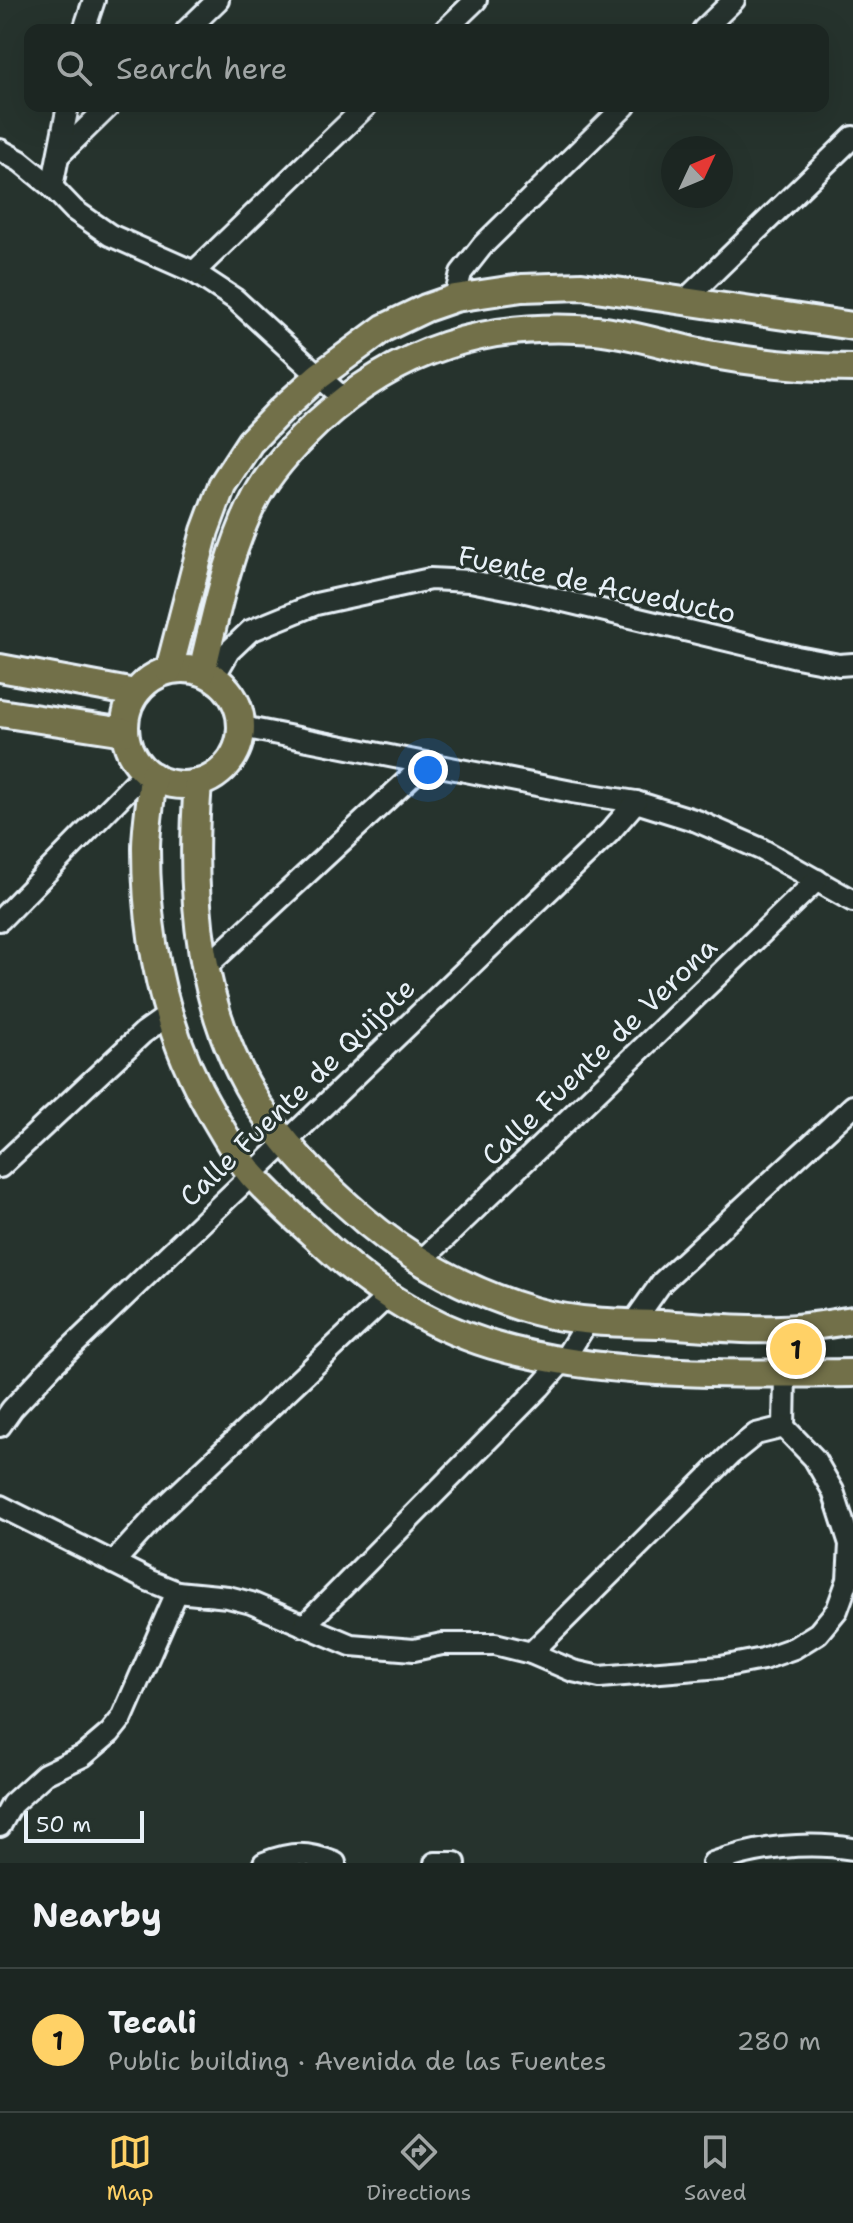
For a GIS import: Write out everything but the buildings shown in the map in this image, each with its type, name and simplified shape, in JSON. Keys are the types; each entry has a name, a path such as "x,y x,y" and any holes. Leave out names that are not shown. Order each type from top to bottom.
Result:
{"main road":[{"path":"169,670 205,531 222,485 250,442 319,376 384,328 455,298 522,288 582,286 853,326"},
{"path":"208,674 227,571 255,498 300,439 344,399 384,372 450,342 531,329 599,330 782,367 852,368"},
{"path":"0,668 135,693"},
{"path":"186,668 208,674 234,699 242,727 234,757 212,778 198,783 167,783 149,774 136,760 125,732 127,711 135,693 150,678 169,670 186,668"},
{"path":"0,713 125,732"},
{"path":"149,774 146,848 150,912 158,976 167,1016 200,1093 251,1174 339,1258 387,1297 430,1320 491,1344 563,1361 626,1368 785,1374 853,1373"},
{"path":"198,783 193,843 194,891 205,968 218,1019 261,1109 285,1142 375,1231 419,1263 479,1291 535,1311 633,1323 781,1329 853,1320"}],"street":[{"path":"86,24 94,0"},
{"path":"193,24 218,0"},
{"path":"451,24 476,0"},
{"path":"709,24 734,0"},
{"path":"52,187 67,112"},
{"path":"59,155 103,112"},
{"path":"194,272 360,112"},
{"path":"455,298 461,273 483,245 619,112"},
{"path":"684,301 853,137"},
{"path":"0,150 20,161 74,210 110,235 194,272 235,299 344,399"},
{"name":"Fuente de Acueducto","path":"208,674 250,631 316,604 430,579 470,581 522,591 797,657 839,665 853,664"},
{"path":"242,727 636,802 736,837 853,901"},
{"path":"205,968 425,764"},
{"path":"0,920 149,774"},
{"name":"Calle Fuente de Quijote","path":"0,1426 54,1364 609,833 636,802"},
{"name":"Calle Fuente de Verona","path":"419,1263 817,880"},
{"path":"0,1167 143,1033 167,1016"},
{"path":"633,1323 662,1282 853,1106"},
{"path":"113,1563 162,1509 387,1297"},
{"path":"304,1626 540,1387 563,1361 589,1319"},
{"path":"0,1506 177,1592 228,1597 251,1603 351,1645 414,1650 442,1644 495,1644 600,1677 721,1667 763,1659 794,1648 818,1633 837,1610 848,1580 850,1544 847,1510 814,1458 784,1427 785,1374"},
{"path":"531,1653 730,1455 756,1434 784,1427"},
{"path":"0,1826 12,1804 45,1774 83,1756 122,1718 177,1592"},
{"path":"713,1863 782,1847 827,1844 853,1849"},
{"path":"264,1863 284,1855 313,1854 335,1863"},
{"path":"435,1863 455,1863"}],"place":[{"name":"Tecali","path":"796,1349"}]}
